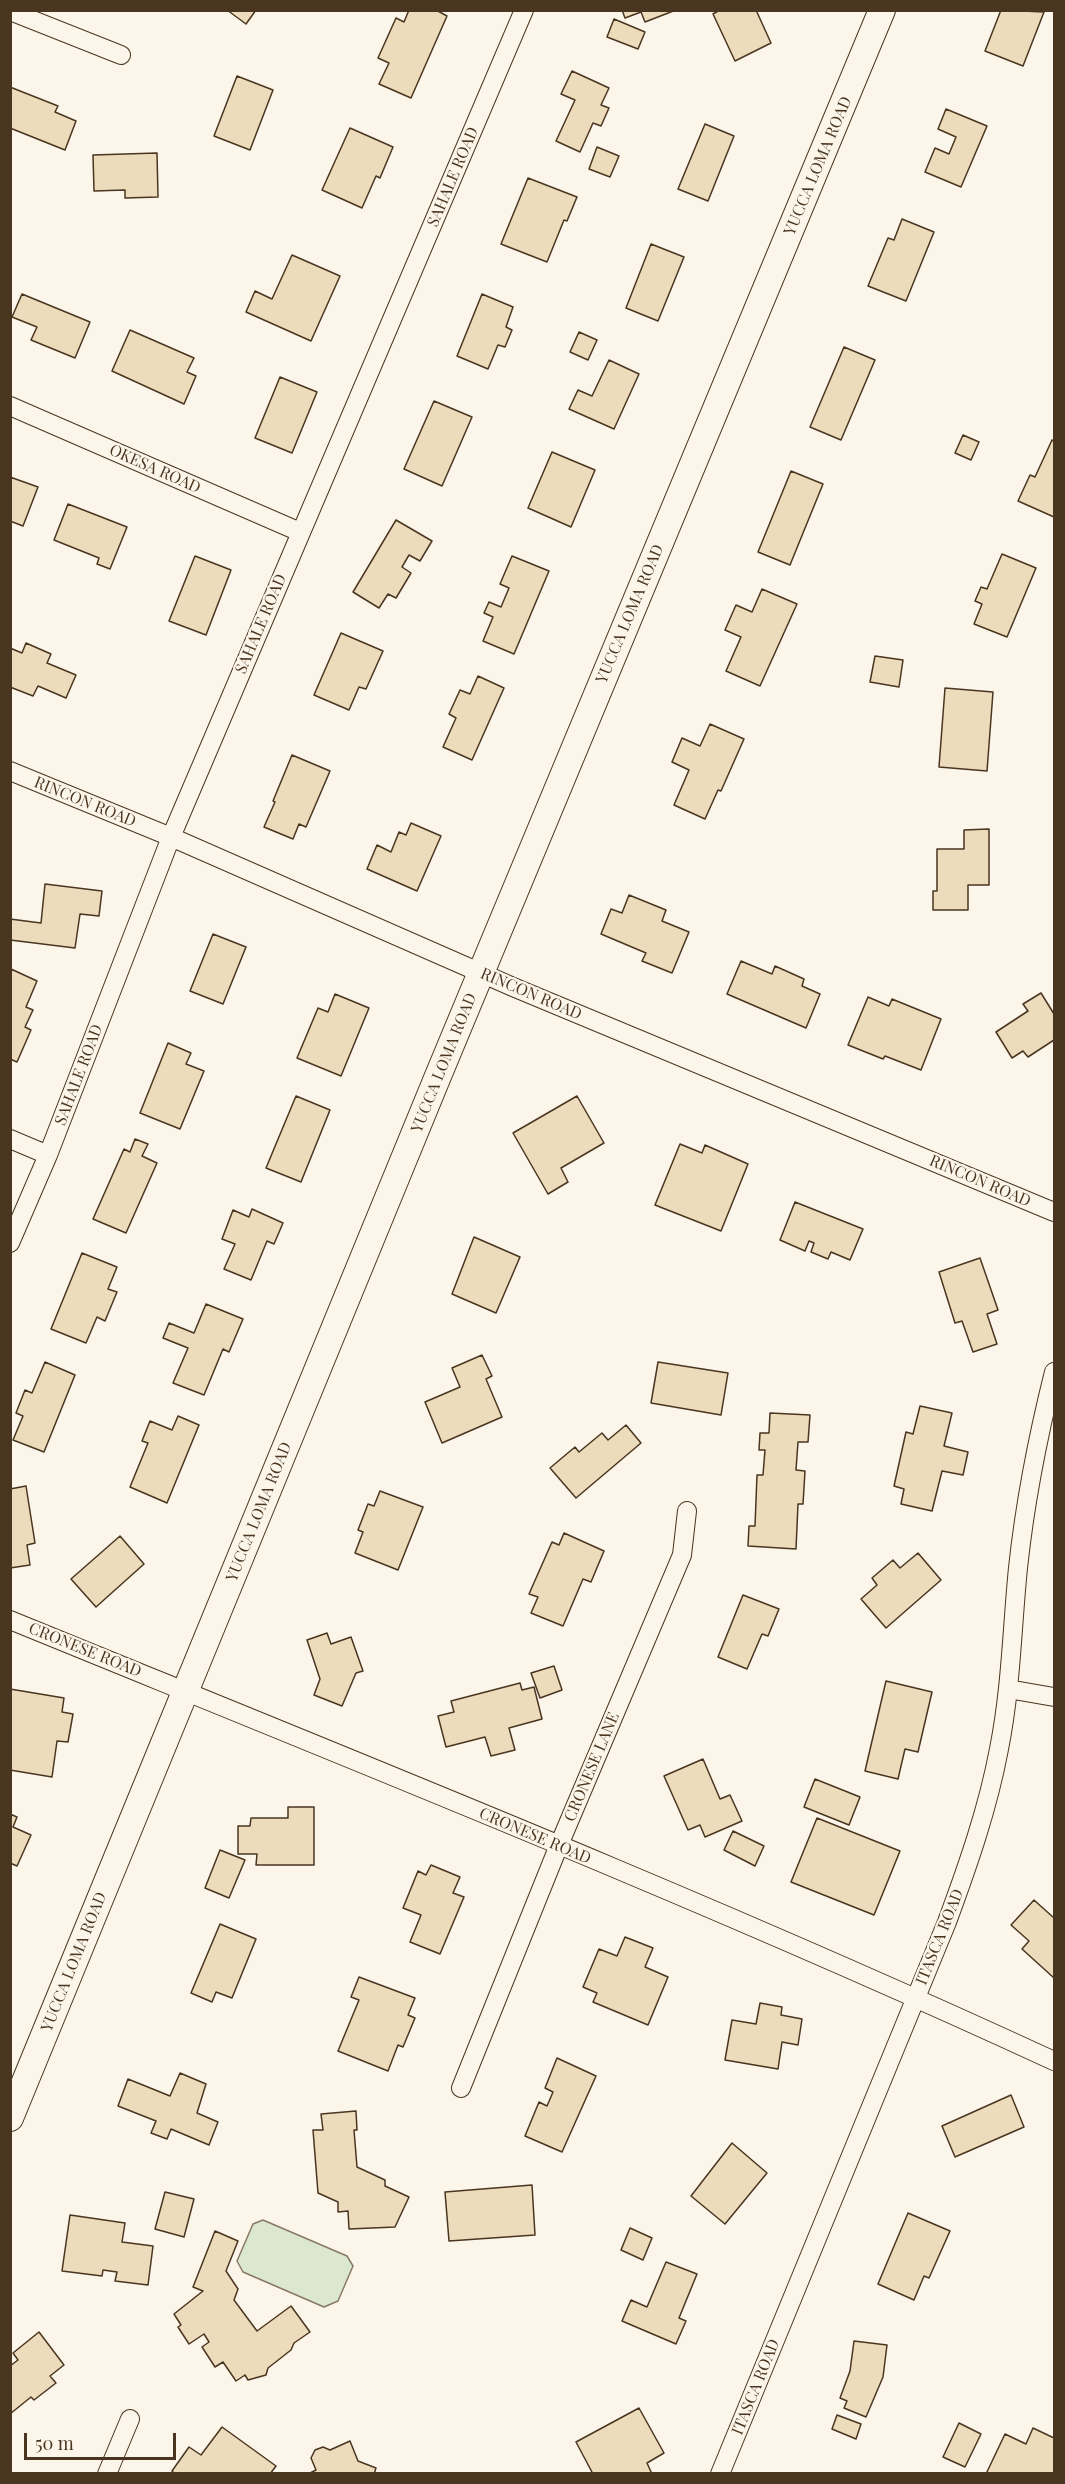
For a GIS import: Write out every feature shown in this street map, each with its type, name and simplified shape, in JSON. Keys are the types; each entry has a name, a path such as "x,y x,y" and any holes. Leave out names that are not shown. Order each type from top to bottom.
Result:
{"main road":[{"name":"YUCCA LOMA ROAD","path":"10,2118 481,973 882,10"}],"street":[{"name":"SAHALE ROAD","path":"10,1243 48,1155 171,837 524,10"},
{"path":"10,11 121,55"},
{"name":"OKESA ROAD","path":"10,406 300,532"},
{"name":"RINCON ROAD","path":"10,771 171,837 481,973 1054,1212"},
{"path":"10,1139 48,1155"},
{"name":"ITASCA ROAD","path":"720,2474 947,1922 975,1845 999,1749 1008,1689 1018,1566 1041,1425 1054,1372"},
{"name":"CRONESE LANE","path":"461,2088 559,1845 682,1555 687,1511"},
{"name":"CRONESE ROAD","path":"10,1620 559,1845 916,1997 1054,2061"},
{"path":"1008,1689 1054,1697"},
{"path":"107,2474 130,2419"}],"green space":[{"path":"263,2220 347,2256 353,2266 338,2301 324,2307 243,2272 237,2261 253,2224"}],"building":[{"path":"227,10 256,10 246,24"},
{"path":"409,10 436,10 447,16 411,98 379,84 389,63 378,58 396,18 404,22"},
{"path":"622,10 676,10 645,22 641,12 625,18"},
{"path":"720,10 756,10 771,43 735,61 713,14"},
{"path":"1001,10 1044,12 1023,66 985,51"},
{"path":"614,19 645,32 638,49 607,37"},
{"path":"572,71 609,88 601,105 609,108 601,126 593,123 580,152 556,141 575,100 561,94"},
{"path":"237,76 273,90 250,150 214,136"},
{"path":"10,87 58,106 55,112 76,121 65,150 10,128"},
{"path":"946,109 987,126 961,187 925,172 935,148 949,154 956,137 938,129"},
{"path":"705,124 734,136 708,201 678,189"},
{"path":"350,128 393,147 380,178 376,176 362,208 322,190"},
{"path":"597,147 619,156 610,177 589,169"},
{"path":"157,153 158,197 125,198 125,190 94,191 93,155"},
{"path":"528,178 577,197 567,221 564,220 547,262 501,244"},
{"path":"902,219 934,232 906,301 868,286 888,238 894,240"},
{"path":"651,244 684,257 658,321 626,308"},
{"path":"292,255 340,276 311,341 246,312 255,291 272,299"},
{"path":"22,294 90,322 75,358 31,340 37,327 12,317"},
{"path":"482,294 513,307 506,327 512,330 505,347 498,345 488,369 457,356"},
{"path":"130,330 194,358 187,372 196,376 184,404 112,371"},
{"path":"579,332 597,340 588,360 570,352"},
{"path":"844,347 875,360 841,440 810,427"},
{"path":"609,360 639,374 614,429 569,409 578,390 592,396"},
{"path":"280,377 317,392 292,453 255,438"},
{"path":"434,401 472,417 442,486 404,469"},
{"path":"963,435 979,442 971,460 955,453"},
{"path":"1052,440 1054,441 1054,517 1018,501 1030,475 1035,477"},
{"path":"552,452 595,470 571,527 528,508"},
{"path":"791,471 823,484 790,565 758,552"},
{"path":"10,477 38,487 23,526 10,521"},
{"path":"68,504 127,527 110,569 97,564 99,558 54,540"},
{"path":"396,520 432,541 420,561 409,555 402,567 411,573 396,598 388,594 379,608 353,592"},
{"path":"1002,554 1036,568 1007,637 974,624 982,604 975,601 981,587 987,589"},
{"path":"195,556 231,570 206,635 169,621"},
{"path":"512,556 549,571 514,654 483,641 493,617 484,613 489,602 501,607 509,588 500,584"},
{"path":"762,589 797,604 760,686 726,671 741,637 725,630 736,605 752,612"},
{"path":"341,633 383,651 366,689 359,687 349,710 314,695"},
{"path":"26,643 51,654 47,663 76,675 66,698 38,686 33,696 10,687 10,648 22,653"},
{"path":"875,656 903,660 899,687 870,682"},
{"path":"478,676 504,688 472,760 443,747 456,718 449,714 460,690 470,694"},
{"path":"945,688 993,692 987,771 939,767"},
{"path":"710,724 744,739 721,791 718,790 705,819 674,805 689,770 672,762 682,738 700,746"},
{"path":"292,755 330,771 306,827 299,824 293,839 264,827"},
{"path":"411,823 441,836 417,891 367,869 377,845 391,852 399,832 406,835"},
{"path":"989,829 989,885 968,885 968,910 933,910 933,891 937,891 937,849 964,849 964,830"},
{"path":"45,884 102,891 99,916 80,914 75,948 10,940 10,919 41,923"},
{"path":"629,895 666,910 662,921 689,932 672,973 642,961 646,953 601,934 611,909 622,913"},
{"path":"213,934 246,947 223,1004 190,991"},
{"path":"741,961 772,974 775,966 804,979 802,986 820,994 806,1028 727,994"},
{"path":"11,969 37,981 26,1007 33,1010 25,1027 31,1030 17,1062 10,1059"},
{"path":"1041,993 1054,1014 1054,1040 1028,1057 1023,1051 1012,1058 996,1032 1028,1011 1023,1004"},
{"path":"335,994 369,1008 341,1076 297,1058 318,1008 328,1012"},
{"path":"868,997 889,1006 892,999 941,1019 921,1070 885,1056 883,1059 848,1045"},
{"path":"168,1043 191,1053 186,1064 204,1071 180,1129 140,1113"},
{"path":"296,1096 330,1110 301,1182 266,1168"},
{"path":"577,1096 604,1143 561,1168 568,1182 548,1194 513,1133"},
{"path":"135,1139 148,1144 142,1156 157,1163 126,1233 93,1219 124,1149 130,1152"},
{"path":"680,1144 702,1153 705,1145 748,1164 721,1231 655,1205"},
{"path":"795,1202 863,1229 850,1260 831,1252 828,1259 811,1252 814,1243 809,1241 805,1251 780,1240"},
{"path":"252,1209 283,1223 274,1244 267,1241 251,1280 224,1269 235,1244 222,1239 233,1210 249,1217"},
{"path":"474,1237 520,1257 496,1313 452,1294"},
{"path":"82,1253 117,1267 108,1289 117,1292 105,1321 97,1317 86,1343 51,1329"},
{"path":"980,1258 998,1310 987,1314 997,1344 973,1352 962,1321 955,1323 939,1272"},
{"path":"206,1304 243,1319 229,1352 223,1349 204,1395 173,1383 188,1348 163,1338 169,1323 194,1333"},
{"path":"482,1355 492,1376 486,1379 502,1417 442,1443 425,1402 460,1387 452,1368"},
{"path":"45,1362 75,1375 44,1452 13,1440 23,1416 16,1413 25,1390 32,1393"},
{"path":"658,1362 728,1373 721,1415 651,1403"},
{"path":"920,1406 952,1413 944,1446 968,1452 963,1475 942,1471 932,1511 901,1504 904,1489 894,1486 906,1432 913,1434"},
{"path":"770,1413 810,1415 808,1442 798,1442 796,1470 805,1471 803,1504 798,1504 796,1549 748,1546 749,1526 755,1526 757,1475 763,1475 765,1450 759,1450 760,1433 769,1433"},
{"path":"178,1416 199,1425 167,1503 130,1487 148,1443 142,1441 150,1421 172,1430"},
{"path":"626,1425 641,1443 576,1498 550,1468 575,1447 579,1452 602,1433 608,1440"},
{"path":"26,1486 35,1543 27,1545 30,1565 10,1568 10,1489"},
{"path":"380,1491 423,1507 398,1570 355,1553 363,1532 358,1530 368,1504 374,1506"},
{"path":"564,1533 604,1551 591,1582 583,1579 563,1626 531,1613 538,1597 529,1594 552,1542 559,1545"},
{"path":"120,1536 144,1564 96,1607 71,1579"},
{"path":"918,1553 941,1580 886,1628 861,1599 877,1585 872,1578 893,1560 900,1568"},
{"path":"743,1595 779,1609 768,1636 762,1634 747,1669 718,1657"},
{"path":"327,1633 331,1644 351,1637 363,1671 356,1673 342,1706 314,1695 320,1679 307,1640"},
{"path":"554,1666 562,1690 540,1698 531,1673"},
{"path":"886,1681 932,1692 918,1752 905,1749 898,1779 865,1771"},
{"path":"520,1683 522,1690 534,1687 542,1719 509,1728 515,1750 491,1756 485,1737 446,1747 438,1716 454,1712 451,1701"},
{"path":"10,1689 64,1698 62,1712 73,1714 68,1742 57,1741 52,1777 10,1770"},
{"path":"703,1759 720,1799 730,1795 742,1821 705,1837 700,1825 688,1830 664,1776"},
{"path":"815,1779 860,1797 849,1825 804,1807"},
{"path":"288,1807 314,1807 314,1865 256,1865 257,1854 238,1854 238,1826 250,1826 251,1818 288,1818"},
{"path":"10,1814 17,1817 13,1827 31,1835 17,1866 10,1863"},
{"path":"817,1818 900,1851 874,1915 791,1882"},
{"path":"733,1831 764,1846 755,1866 724,1850"},
{"path":"220,1850 245,1860 229,1898 205,1888"},
{"path":"431,1865 460,1877 453,1893 464,1897 440,1954 410,1942 421,1915 403,1908 418,1871 426,1875"},
{"path":"1034,1900 1054,1918 1054,1978 1022,1949 1029,1941 1011,1925"},
{"path":"220,1924 256,1939 232,1998 216,1992 212,2002 191,1993"},
{"path":"625,1937 653,1948 645,1967 668,1977 648,2025 593,2002 597,1993 583,1987 599,1949 617,1956"},
{"path":"359,1977 415,1998 408,2015 415,2018 403,2047 398,2045 388,2071 338,2051 359,2000 351,1997"},
{"path":"760,2003 782,2007 781,2015 802,2019 798,2045 782,2042 778,2069 725,2060 732,2020 756,2024"},
{"path":"557,2058 596,2076 562,2152 525,2136 539,2102 547,2106 553,2092 545,2088"},
{"path":"180,2073 206,2084 197,2113 218,2122 209,2145 171,2129 167,2139 151,2133 156,2121 118,2106 128,2079 170,2096"},
{"path":"1011,2095 1024,2127 955,2157 942,2126"},
{"path":"356,2111 357,2130 354,2130 357,2167 385,2180 385,2186 409,2197 395,2227 349,2229 348,2211 338,2212 338,2202 318,2193 313,2130 323,2130 321,2114"},
{"path":"732,2143 767,2173 725,2224 691,2196"},
{"path":"532,2185 535,2235 449,2241 445,2192"},
{"path":"165,2192 194,2199 184,2237 155,2229"},
{"path":"908,2213 950,2231 929,2278 924,2276 914,2300 878,2284"},
{"path":"70,2215 125,2223 122,2242 153,2246 148,2285 115,2281 117,2272 103,2270 102,2276 62,2271"},
{"path":"630,2228 652,2238 643,2260 621,2250"},
{"path":"215,2231 238,2241 226,2271 238,2289 234,2300 257,2331 291,2306 310,2332 294,2343 291,2350 268,2368 266,2375 248,2380 245,2375 236,2381 223,2362 215,2367 202,2347 209,2342 204,2334 189,2344 178,2327 181,2325 174,2314 203,2291 193,2287"},
{"path":"666,2262 697,2274 679,2318 686,2321 676,2344 622,2321 631,2300 647,2307"},
{"path":"39,2332 64,2365 50,2376 56,2383 34,2400 31,2397 10,2414 10,2366 18,2360 13,2353"},
{"path":"854,2341 887,2345 883,2377 866,2417 844,2408 847,2401 840,2398 850,2371"},
{"path":"639,2408 664,2453 647,2463 652,2474 593,2474 576,2442"},
{"path":"837,2415 861,2424 856,2439 832,2429"},
{"path":"959,2423 981,2434 965,2467 943,2457"},
{"path":"222,2427 276,2466 270,2474 175,2474 172,2471 189,2447 201,2455"},
{"path":"1033,2428 1054,2438 1054,2474 986,2474 1005,2434 1026,2444"},
{"path":"350,2441 358,2461 376,2468 374,2474 308,2474 316,2470 311,2458 315,2450 323,2447 330,2450"}]}
